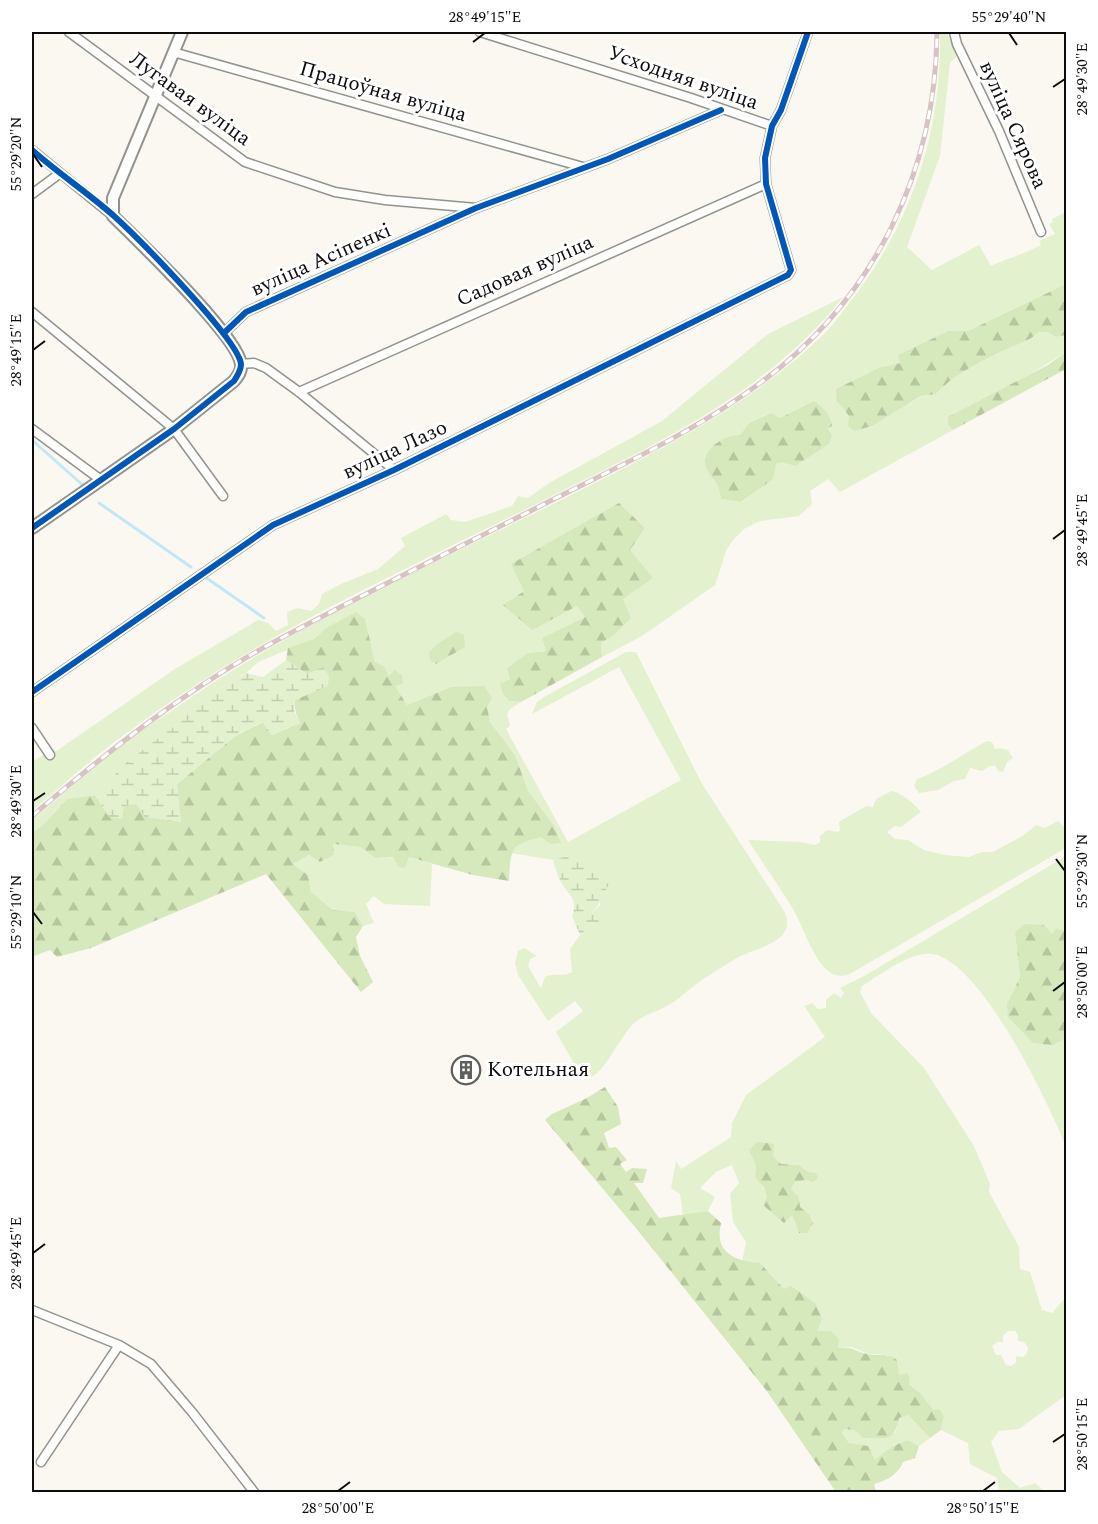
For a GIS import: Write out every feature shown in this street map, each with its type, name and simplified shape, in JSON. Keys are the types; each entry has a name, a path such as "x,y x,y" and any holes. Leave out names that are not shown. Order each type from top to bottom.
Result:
{"street":[{"name":"Лугавая вуліца","path":"69,32 245,162 335,192 385,200 476,208"},
{"path":"113,216 113,198 182,32"},
{"name":"Усходняя вуліца","path":"480,32 691,98 772,126"},
{"path":"766,184 765,158 772,126 781,110 808,32"},
{"name":"вуліца Сярова","path":"954,32 957,44 999,131 1041,232"},
{"name":"Працоўная вуліца","path":"173,52 584,167"},
{"name":"вуліца Асіпенкі","path":"224,333 246,312 476,208 608,159 721,110"},
{"path":"32,150 113,216 175,278 224,333 241,363 240,371 234,381 174,429 32,528"},
{"path":"32,194 59,174"},
{"name":"вуліца Лазо","path":"32,692 273,525 394,470 788,275 791,270 766,184"},
{"name":"Садовая вуліца","path":"299,392 766,184"},
{"path":"32,312 174,429 223,496"},
{"path":"241,363 254,363 266,368 394,470"},
{"path":"32,429 101,480"},
{"path":"32,728 50,755"},
{"path":"32,1310 119,1346 151,1364 192,1412 254,1492"},
{"path":"41,1462 119,1346"}],"green space":[{"path":"940,32 947,32 957,56 950,63 940,156 907,247 932,270 979,245 991,266 1041,245 1039,241 1055,234 1049,224 1053,222 1052,219 1066,212 1066,284 968,331 948,331 898,355 901,363 881,367 837,401 849,416 872,425 922,396 936,394 965,371 1024,342 1039,332 1048,331 1056,337 1066,335 1066,352 948,425 953,430 840,492 828,479 810,491 812,504 799,516 760,521 744,529 726,551 715,585 642,636 602,657 601,643 613,636 623,599 630,550 645,528 619,503 524,591 503,605 578,606 585,617 542,638 546,651 528,653 507,668 510,679 509,701 521,702 510,709 507,714 510,726 506,729 568,842 681,780 619,667 532,714 537,702 544,697 626,652 636,652 701,782 784,911 787,921 786,930 781,937 734,960 699,982 669,1005 637,1021 596,1074 590,1078 581,1076 556,1032 583,1011 575,1001 548,1021 518,975 515,963 518,951 524,948 537,956 530,959 528,966 541,988 545,977 572,972 570,949 580,935 611,923 595,917 592,913 601,904 568,856 553,860 511,853 522,842 541,837 550,844 553,824 528,791 515,755 490,722 487,707 451,687 407,705 375,662 365,620 326,628 314,639 258,662 246,673 185,709 184,719 128,761 95,795 67,799 43,825 32,833 32,821 35,817 112,753 140,731 233,670 344,608 669,444 735,404 797,358 835,321 872,272 890,241 919,175 929,141 936,105","holes":["814,401 826,429 832,435 829,444 795,465 783,462 776,464 772,479 742,502 721,499 718,485 740,435 749,423 770,413 780,418"]},
{"path":"1066,284 1066,335 1056,337 1048,332 1039,332 1024,342 965,371 936,394 921,396 872,426 854,431 848,426 849,416 837,401 836,389 881,367 900,363 898,355 948,331 968,331"},
{"path":"843,297 814,330 783,359 714,409 639,452 377,583 249,652 138,724 32,811 32,762 53,749 55,752 175,669 258,620 268,623 276,631 288,625 287,612 298,608 311,611 319,604 322,594 378,569 405,546 401,538 446,514 451,520 465,522 512,506 518,496 528,498 549,483 662,421 768,334"},
{"path":"1066,352 1066,369 953,430 948,425 948,417 1048,365"},
{"path":"814,401 826,411 830,418 832,426 827,429 832,435 829,444 795,466 783,462 776,464 773,479 741,502 721,499 717,484 705,466 708,451 723,439 740,435 749,423 771,413 780,418"},
{"path":"619,503 645,528 630,550 653,578 623,599 631,618 613,636 601,643 602,657 521,702 509,701 500,684 510,679 507,668 528,653 546,651 542,638 585,617 577,606 532,630 503,605 524,591 511,564"},
{"path":"356,612 365,619 375,662 385,667 388,676 395,670 402,675 403,683 395,686 407,705 451,687 484,686 492,698 487,707 490,722 515,755 528,791 553,824 561,843 550,844 541,837 517,846 510,862 509,881 473,875 409,857 405,868 399,867 393,857 375,858 360,847 333,844 334,855 320,862 309,855 293,864 308,875 311,892 333,910 355,912 363,926 356,937 360,956 373,982 361,992 266,874 91,948 57,957 50,950 32,957 32,833 43,825 67,799 95,795 109,817 124,805 136,804 180,822 177,784 234,737 263,722 272,735 300,723 295,703 297,693 307,674 286,660 288,648 314,639 326,628"},
{"path":"456,632 464,635 465,647 436,664 430,660 429,653 436,645"},
{"path":"286,660 307,674 323,667 329,676 328,686 295,700 294,711 300,723 272,735 262,722 234,737 177,784 181,822 145,817 136,804 124,805 122,819 109,817 95,795 128,761 184,719 185,709 246,673 263,677"},
{"path":"987,741 992,742 995,749 1008,750 1013,758 1007,762 1003,772 998,771 995,766 982,771 970,768 965,779 954,781 938,790 919,793 914,786 917,779 936,771"},
{"path":"892,791 908,799 921,812 901,827 895,826 887,832 895,839 908,840 924,850 969,857 982,852 993,852 1024,835 1036,825 1045,828 1058,821 1066,829 1066,848 855,971 839,976 827,970 815,955 794,911 748,840 800,842 815,845 820,842 820,836 827,830 840,831 839,822 866,806 873,807 876,799"},
{"path":"333,844 360,847 375,858 409,857 432,864 430,906 384,904 374,896 366,904 374,923 363,926 355,912 333,910 311,892 308,875 293,864 309,855 320,862 334,855"},
{"path":"568,856 593,866 610,883 592,913 595,917 606,915 611,923 580,935 572,916 573,900 560,880 553,860"},
{"path":"1066,856 1066,931 1056,928 1052,934 1015,932 1020,977 1007,1005 1053,1045 1066,1038 1066,1140 1064,1142 1010,1034 970,980 951,962 932,954 915,956 862,986 860,992 871,1013 924,1068 974,1146 990,1184 989,1192 1019,1247 1020,1269 1030,1272 1042,1310 1052,1313 1066,1297 1066,1395 1019,1429 999,1431 991,1442 1002,1472 1020,1488 1035,1483 1045,1492 1009,1492 999,1489 997,1478 970,1464 968,1443 941,1430 944,1416 933,1411 920,1393 899,1375 889,1355 868,1354 852,1347 837,1348 816,1331 784,1289 760,1263 742,1262 746,1242 733,1222 730,1194 739,1183 732,1165 716,1172 700,1188 715,1197 708,1211 683,1215 680,1194 671,1188 676,1161 681,1169 731,1137 732,1123 746,1095 825,1037 804,1006 812,1003 818,1009 826,1008 826,1000 834,993 841,998 844,993 840,988 866,975","holes":["773,1156 781,1164 799,1165 808,1172 806,1180 795,1182 791,1189 799,1197 800,1208 809,1214 795,1225 792,1215 767,1198 764,1187 755,1178 756,1165","1008,1331 1015,1331 1018,1341 1024,1342 1028,1347 1027,1353 1023,1357 1016,1356 1016,1362 1011,1366 1006,1365 1001,1355 996,1355 992,1346 997,1342 1003,1342 1003,1336"]},
{"path":"1025,924 1044,925 1052,934 1056,928 1066,931 1066,1038 1053,1045 1033,1043 1008,1017 1007,1004 1020,977 1015,932"},
{"path":"605,1087 618,1107 621,1124 604,1133 609,1148 616,1147 627,1160 620,1164 626,1172 632,1168 647,1169 643,1183 634,1183 659,1218 708,1211 721,1223 720,1235 725,1250 741,1260 760,1263 784,1289 791,1286 815,1303 822,1319 817,1331 831,1331 839,1339 838,1348 872,1355 886,1355 897,1360 899,1375 907,1373 910,1378 909,1384 920,1393 933,1410 939,1409 944,1416 941,1430 930,1438 908,1415 899,1418 894,1432 888,1437 863,1438 855,1430 844,1429 842,1433 849,1443 868,1446 875,1460 891,1447 907,1440 919,1446 915,1458 903,1462 892,1476 874,1484 876,1492 836,1492 766,1390 635,1227 545,1120 552,1114"},
{"path":"757,1142 774,1144 773,1156 781,1164 799,1165 808,1172 816,1173 818,1178 813,1182 806,1180 795,1182 791,1189 799,1197 800,1207 809,1214 813,1223 807,1233 799,1233 792,1215 784,1223 763,1205 767,1198 764,1187 755,1178 756,1165 749,1150"},
{"path":"908,1415 930,1438 919,1446 907,1440 891,1447 875,1461 868,1447 849,1443 842,1433 844,1429 895,1433 899,1418"}],"waterway":[{"path":"32,440 86,488"},
{"path":"99,503 191,567"},
{"path":"205,577 264,618"}],"railway":[{"path":"32,816 148,723 240,661 342,606 688,430 763,381 803,348 837,310 867,270 892,227 911,181 925,133 934,83 937,32"}],"cycle path":[{"path":"32,692 273,525 394,470 788,275 791,270 766,184 765,158 772,126 781,110 808,32"},
{"path":"224,333 246,312 476,208 608,159 721,110"},
{"path":"32,150 114,216 143,244 206,312 236,351 241,364 234,381 174,429 32,528"}],"place":[{"name":"Котельная","path":"466,1070"}]}
